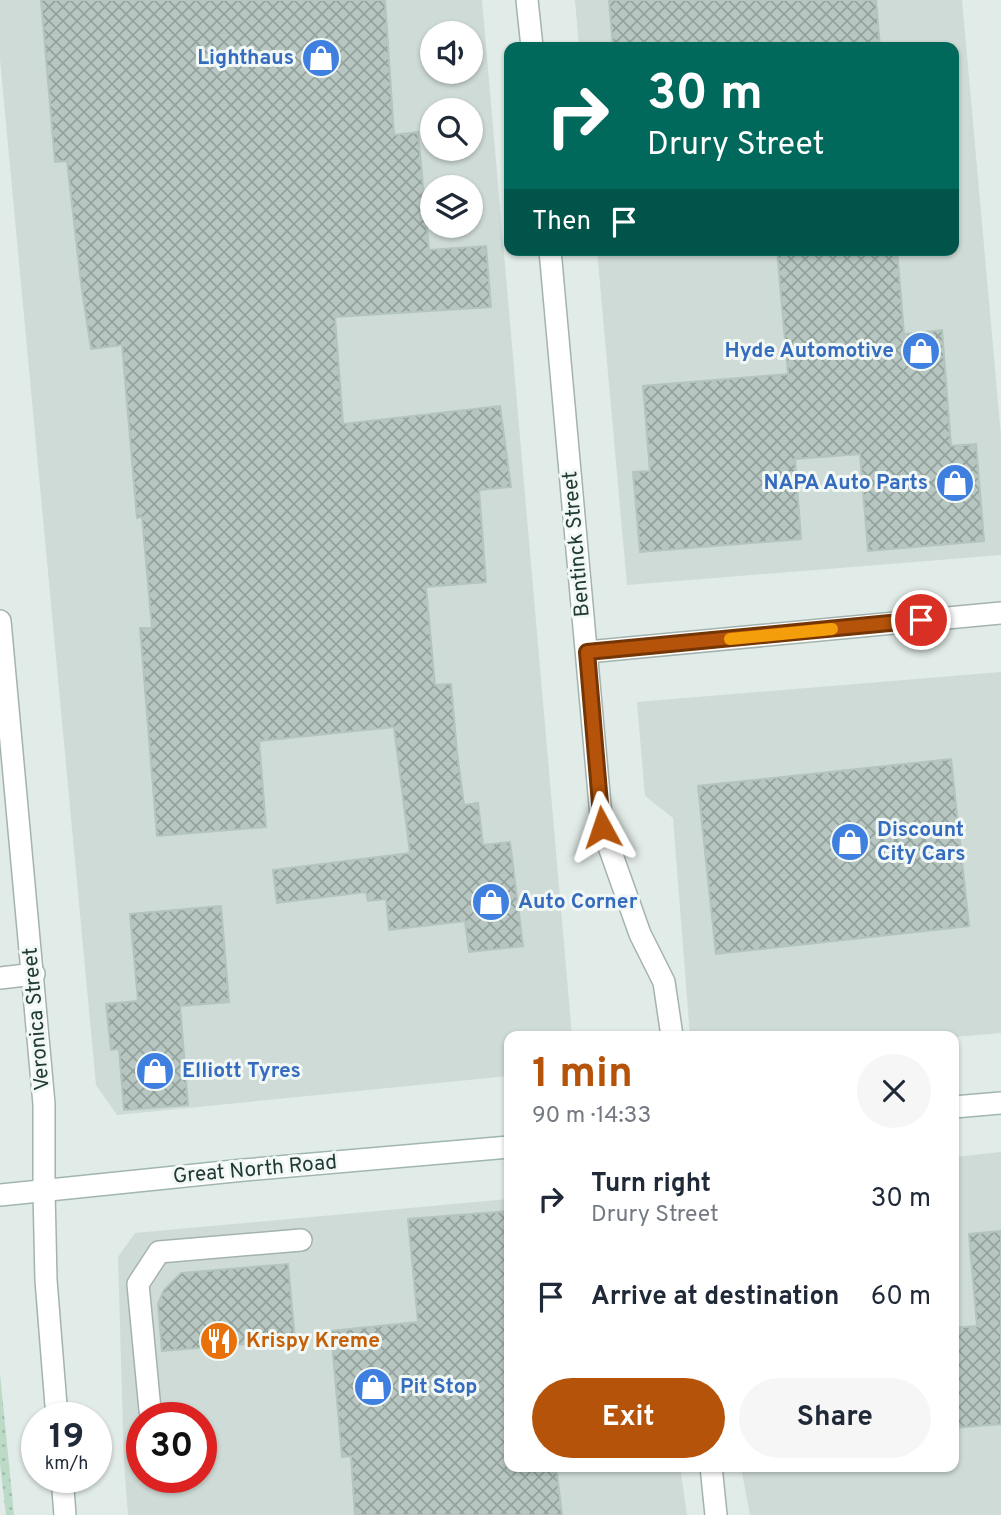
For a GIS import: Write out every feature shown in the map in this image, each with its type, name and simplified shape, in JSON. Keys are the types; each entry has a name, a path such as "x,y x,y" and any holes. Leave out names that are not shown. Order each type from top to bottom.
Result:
{"street":[{"path":"527,0 531,42"},
{"name":"Bentinck Street","path":"551,256 602,827 640,934 664,982 671,1031"},
{"path":"587,652 1001,613"},
{"name":"Veronica Street","path":"0,621 45,1116 46,1280 56,1402"},
{"path":"0,978 34,974"},
{"path":"959,1107 1001,1103"},
{"name":"Great North Road","path":"0,1195 504,1147"},
{"path":"149,1402 138,1284 159,1252 301,1240"},
{"path":"712,1472 716,1515"},
{"path":"63,1493 65,1515"}],"shaded area":[{"path":"0,0 482,0 572,1031 504,1031 504,1076 117,1115 96,1085 0,59"},
{"path":"575,0 962,0 1001,436 1001,555 627,585 598,256 959,256 959,42 579,42"},
{"path":"1001,672 1001,1033 959,1037 959,1031 690,1031 673,818 645,796 637,702"},
{"path":"1001,1152 1001,1515 750,1515 742,1472 959,1472 959,1156"},
{"path":"504,1199 504,1472 681,1472 687,1515 128,1515 126,1493 217,1493 217,1402 126,1402 126,1489 118,1257 135,1233"}],"green space":[{"path":"0,1374 14,1515 6,1515 0,1464"}],"building":[{"path":"41,0 385,0 394,135 418,132 422,175 420,238 428,238 429,250 486,246 491,307 335,317 343,424 500,406 511,487 479,490 486,582 426,587 435,685 451,684 464,805 478,803 483,845 510,842 523,946 469,952 465,921 389,930 386,899 368,901 366,892 277,903 273,870 410,853 394,727 259,741 266,827 157,836 140,628 152,628 142,517 137,518 122,345 91,349 67,161 55,162"},
{"path":"609,0 876,0 880,42 613,42"},
{"path":"778,256 898,256 904,334 942,330 951,446 976,444 984,541 868,551 860,454 795,459 801,539 640,552 633,472 650,471 643,386 788,374"},
{"path":"951,759 969,926 716,954 698,786"},
{"path":"221,906 229,1002 180,1006 188,1105 124,1110 119,1049 111,1050 106,1004 138,1001 130,914"},
{"path":"504,1211 504,1472 557,1472 562,1515 355,1515 351,1456 342,1457 331,1331 418,1322 408,1219"},
{"path":"1001,1231 1001,1424 959,1428 959,1328 977,1326 969,1234"},
{"path":"288,1264 295,1340 162,1351 158,1304 164,1290 181,1273"}],"slow traffic":[{"path":"730,639 832,629"}],"place":[{"name":"Lighthaus","path":"321,58"},
{"name":"Hyde Automotive","path":"921,351"},
{"name":"NAPA Auto Parts","path":"955,483"},
{"name":"Discount City Cars","path":"850,842"},
{"name":"Auto Corner","path":"491,902"},
{"name":"Elliott Tyres","path":"155,1071"},
{"name":"Krispy Kreme","path":"219,1341"},
{"name":"Pit Stop","path":"373,1387"}],"route":[{"path":"602,827 587,652 921,620"}]}
